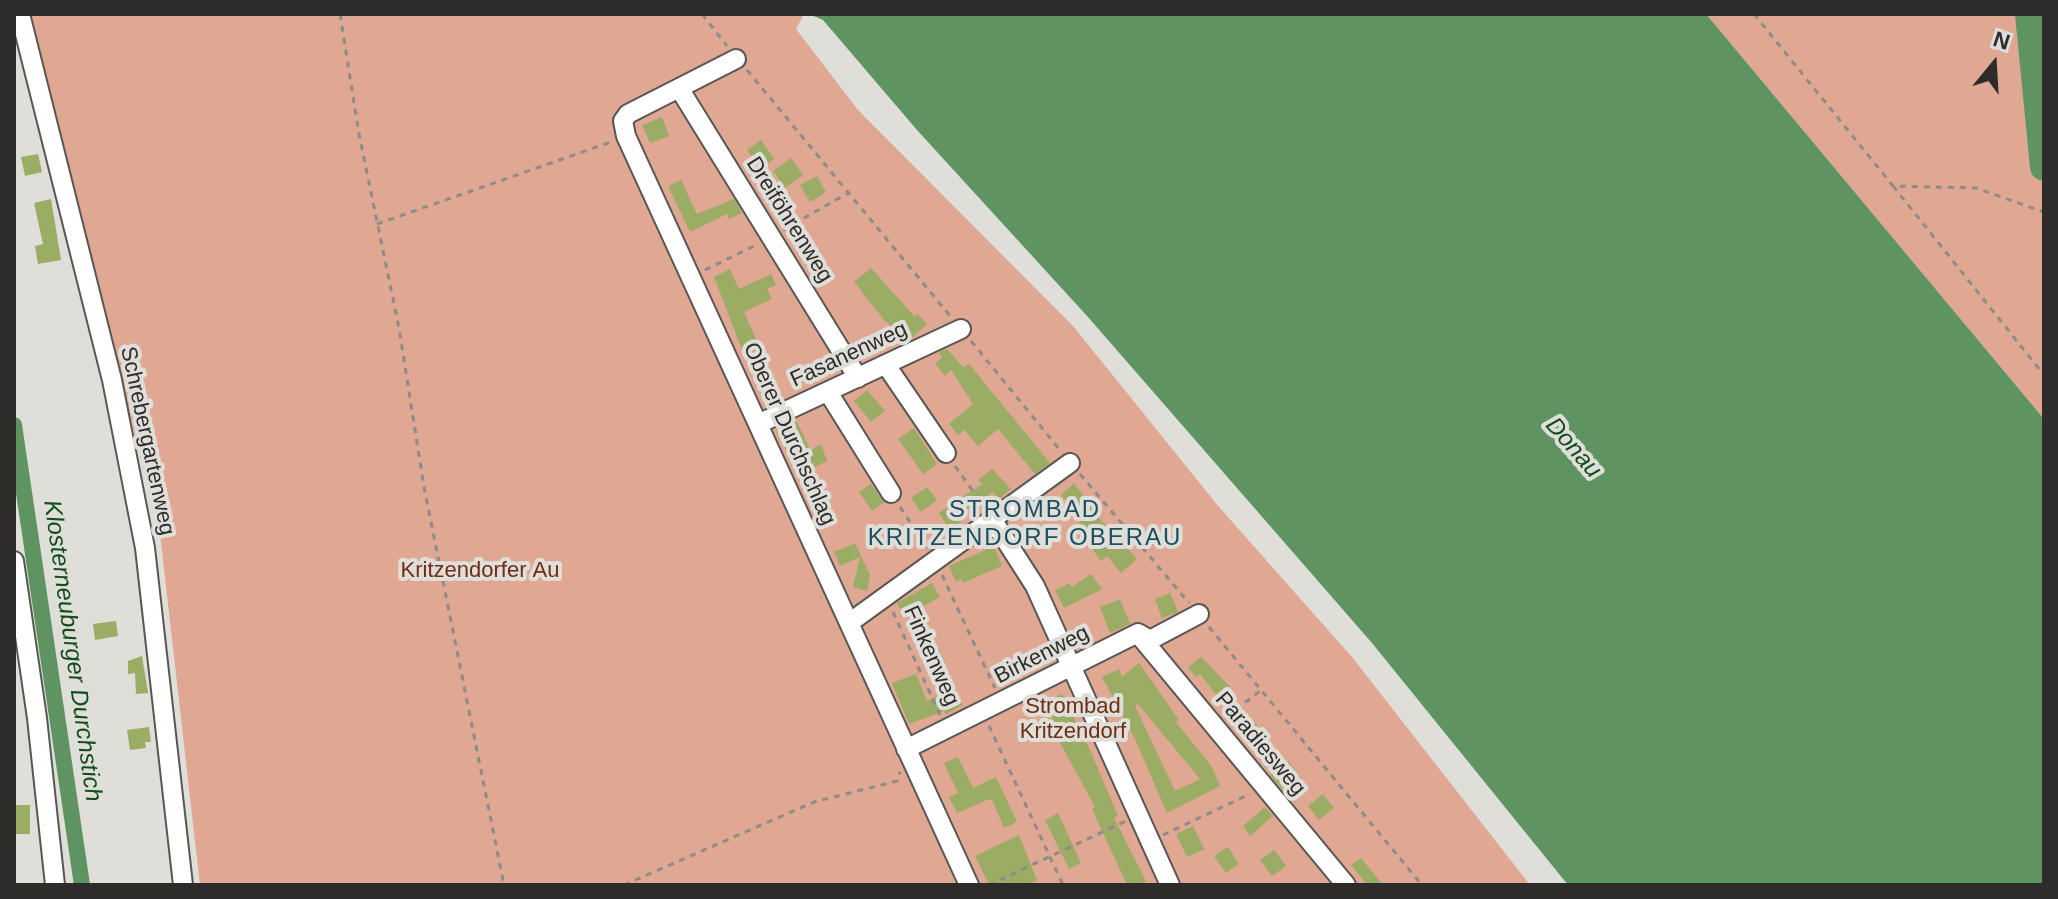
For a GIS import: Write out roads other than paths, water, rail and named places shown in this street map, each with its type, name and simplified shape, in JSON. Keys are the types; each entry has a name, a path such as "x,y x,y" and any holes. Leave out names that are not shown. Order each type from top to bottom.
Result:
{"street":[{"name":"Schrebergartenweg","path":"20,14 112,380 145,548 183,885"},
{"path":"679,88 736,59"},
{"name":"Oberer Durchschlag","path":"679,88 628,114 623,121 626,136 969,885"},
{"name":"Dreiföhrenweg","path":"679,88 858,378"},
{"name":"Fasanenweg","path":"758,424 961,329"},
{"path":"886,365 946,453"},
{"path":"828,392 891,493"},
{"path":"849,623 1070,463"},
{"path":"992,519 1035,586 1136,816 1170,885"},
{"path":"14,561 21,659 37,718 55,885"},
{"name":"Birkenweg","path":"906,749 1138,633 1150,640 1199,614"},
{"name":"Paradiesweg","path":"1138,633 1346,885"}],"water":[{"name":"Donau","path":"809,14 1706,14 2044,419 2044,885 1568,885 1372,643 1088,317 917,130 823,20"}],"waterway":[{"path":"2029,14 2044,167"},
{"name":"Klosterneuburger Durchstich","path":"14,425 82,885"}],"district":[{"name":"STROMBAD KRITZENDORF OBERAU","path":"1025,524"}],"park label":[{"name":"Kritzendorfer Au","path":"480,571"},
{"name":"Strombad Kritzendorf","path":"1073,720"}]}
